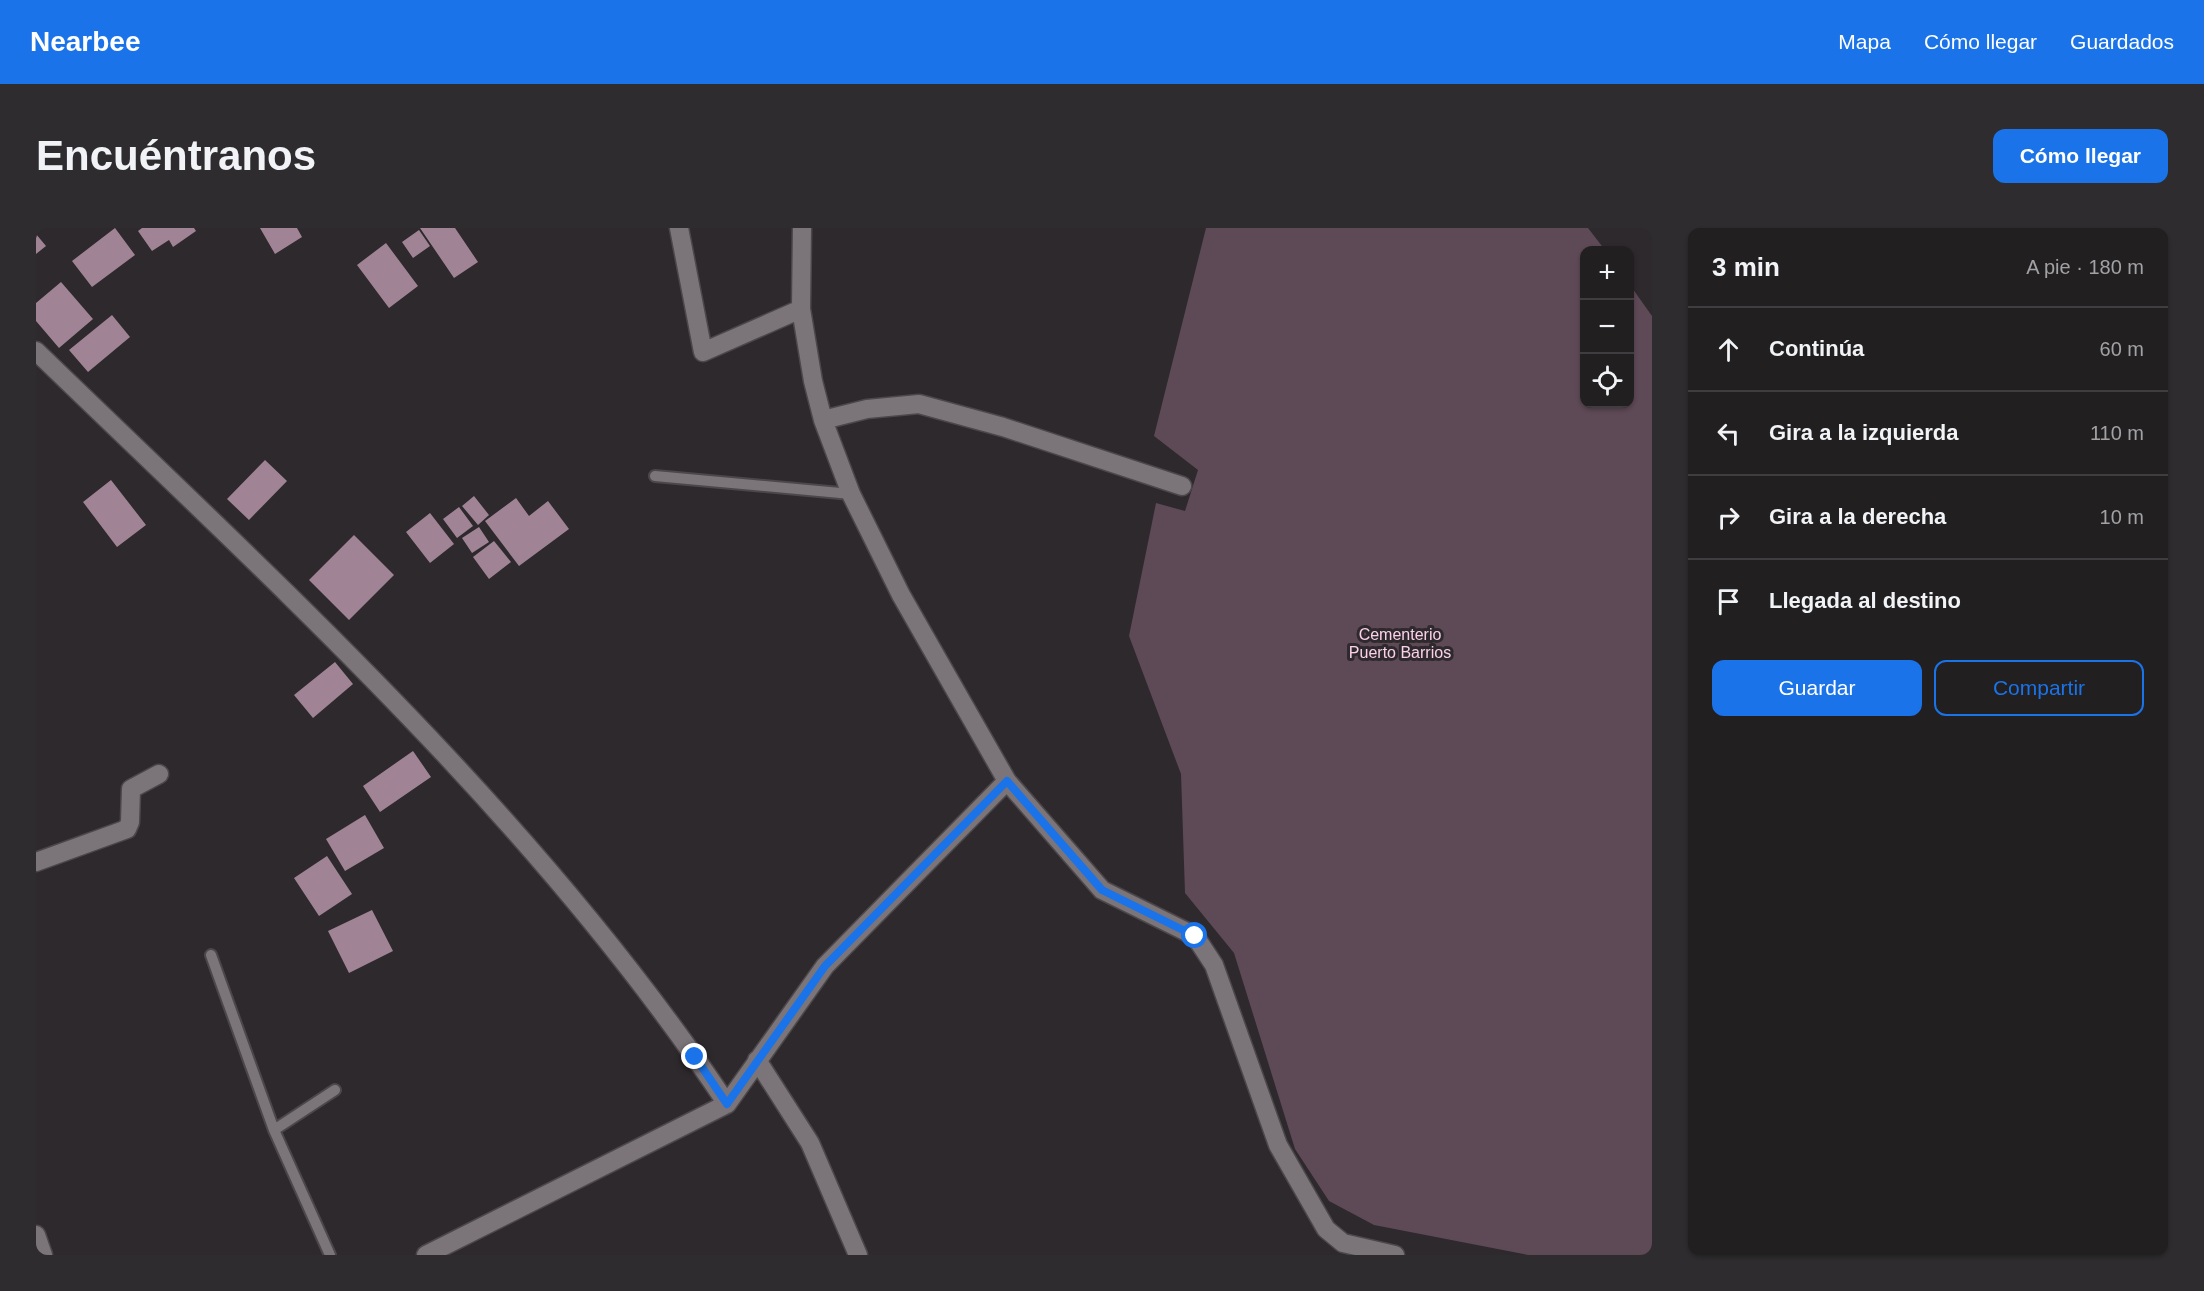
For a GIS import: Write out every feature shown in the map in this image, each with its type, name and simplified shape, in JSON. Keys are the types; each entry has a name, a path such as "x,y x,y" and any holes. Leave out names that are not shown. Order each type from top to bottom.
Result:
{"street":[{"path":"679,228 703,352 801,309"},
{"path":"802,228 801,309 813,381 823,420 851,494 901,595 1007,781 1102,890 1195,936 1214,965 1278,1145 1326,1229 1343,1243 1395,1255"},
{"path":"36,351 303,606 520,837 602,932 727,1104"},
{"path":"823,420 867,409 919,404 1003,427 1182,486"},
{"path":"36,862 127,829 130,822 131,789 159,774"},
{"path":"426,1255 727,1104 825,966 1007,781"},
{"path":"757,1059 810,1143 858,1255"},
{"path":"36,1235 43,1255"}],"lane":[{"path":"655,477 851,494"},
{"path":"211,955 274,1130 330,1255"},
{"path":"274,1130 335,1090"}],"green space":[{"name":"Cementerio Puerto Barrios","path":"1206,228 1588,228 1602,246 1580,246 1580,408 1634,408 1634,291 1652,316 1652,1255 1528,1255 1374,1225 1329,1201 1295,1149 1234,953 1185,893 1181,774 1129,636 1156,503 1185,511 1198,470 1154,436"}],"building":[{"path":"115,228 135,255 92,287 72,261"},
{"path":"142,228 194,228 196,231 173,247 169,240 152,251 138,231"},
{"path":"260,228 297,228 302,237 275,254"},
{"path":"420,228 455,228 478,262 454,278"},
{"path":"419,230 430,246 413,258 402,242"},
{"path":"36,234 46,246 36,254"},
{"path":"386,243 418,286 389,308 357,265"},
{"path":"61,282 93,319 59,348 36,321 36,303"},
{"path":"112,315 130,337 88,372 69,350"},
{"path":"265,460 287,481 249,520 227,499"},
{"path":"111,480 146,525 117,547 83,502"},
{"path":"474,496 489,515 478,525 462,506"},
{"path":"516,498 529,516 548,501 569,529 519,566 485,521"},
{"path":"459,507 473,526 457,538 443,519"},
{"path":"430,513 454,544 430,563 406,532"},
{"path":"479,527 489,542 472,553 462,538"},
{"path":"354,535 394,575 349,620 309,580"},
{"path":"494,541 511,562 489,579 473,557"},
{"path":"335,662 353,684 313,718 294,695"},
{"path":"413,751 431,777 380,812 363,786"},
{"path":"365,815 384,848 345,871 326,839"},
{"path":"327,856 352,894 319,916 294,878"},
{"path":"372,910 393,951 349,973 328,931"}],"route":[{"path":"695,1057 727,1104 825,966 1007,781 1102,890 1195,936"}]}
